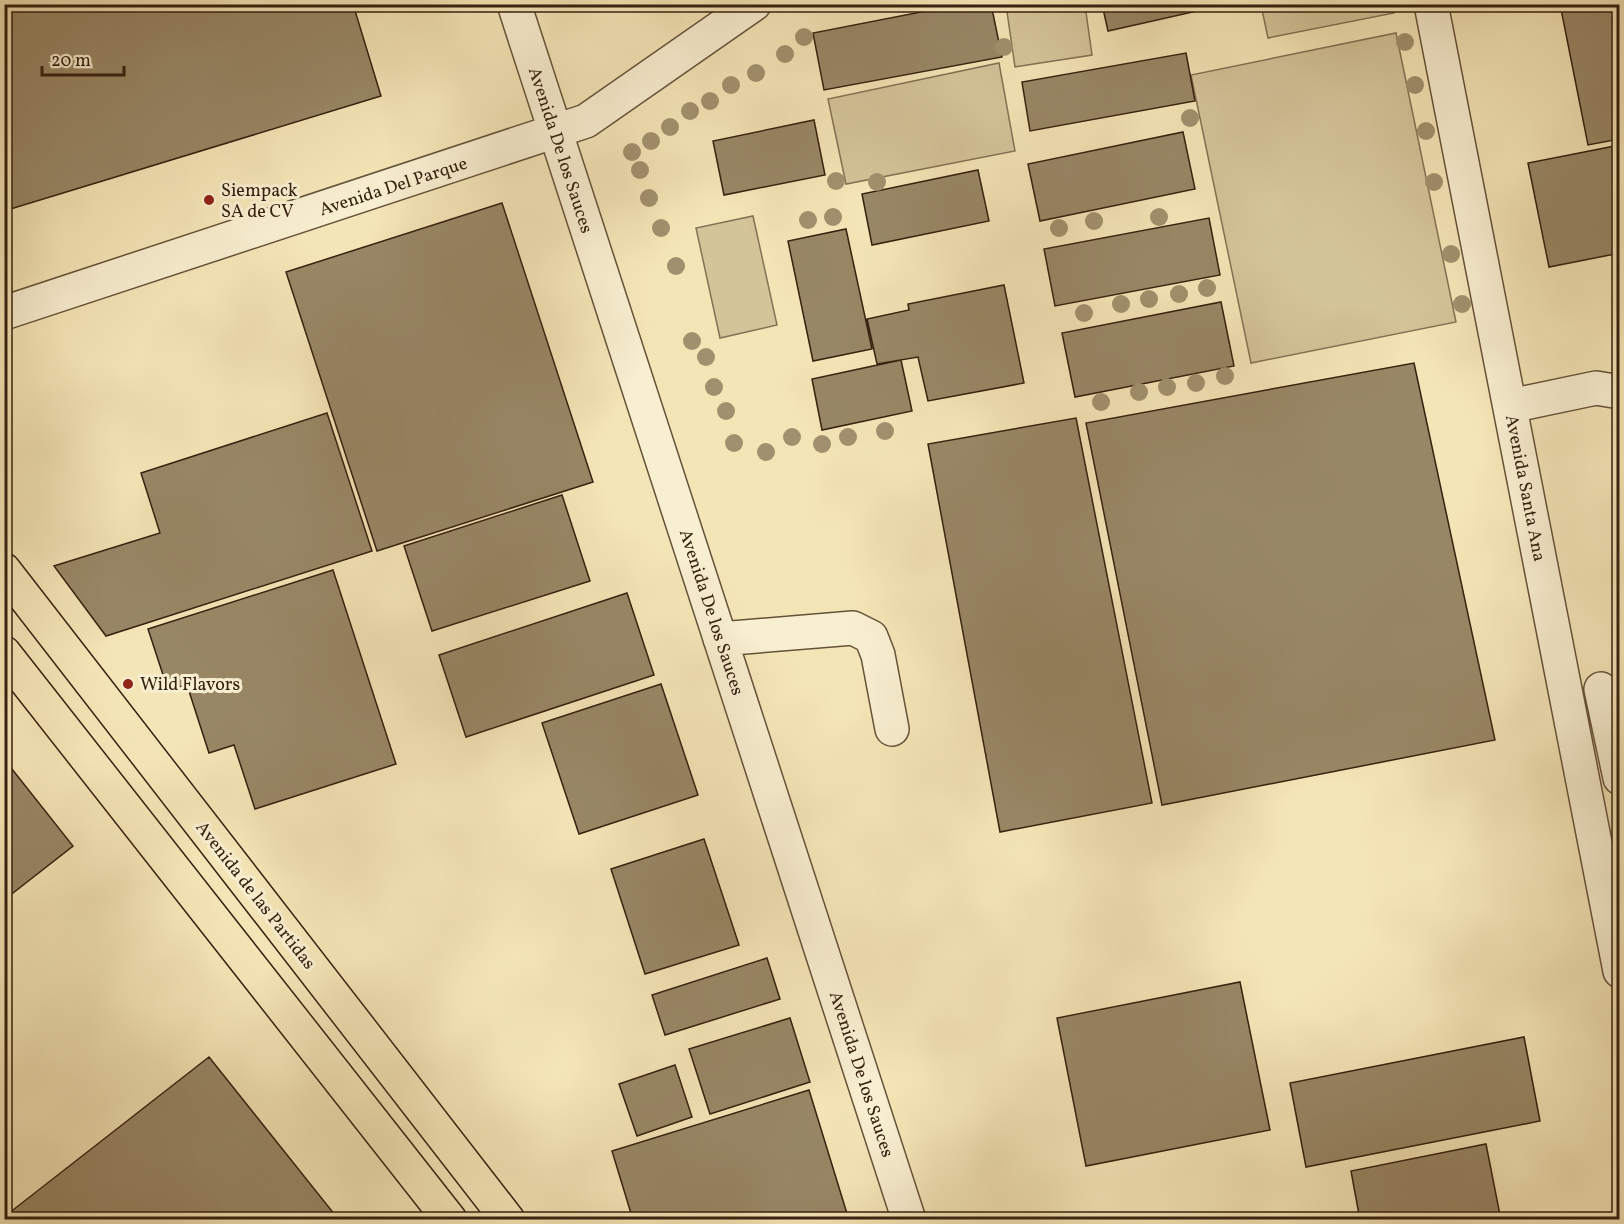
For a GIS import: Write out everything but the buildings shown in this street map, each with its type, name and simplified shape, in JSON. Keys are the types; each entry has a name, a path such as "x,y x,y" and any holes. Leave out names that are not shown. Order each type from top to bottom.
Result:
{"main road":[{"name":"Avenida de las Partidas","path":"4,570 508,1220"},
{"path":"4,653 450,1220"}],"street":[{"name":"Avenida De los Sauces","path":"514,4 909,1220"},
{"name":"Avenida Del Parque","path":"4,314 586,121 754,4"},
{"name":"Avenida Santa Ana","path":"1431,4 1620,971"},
{"path":"1510,406 1596,388 1620,392"},
{"path":"720,639 853,628 871,637 878,655 892,729"},
{"path":"1567,695 1610,687 1620,778"}],"shaded area":[{"path":"1006,5 1085,5 1092,55 1015,67"},
{"path":"1261,5 1392,5 1394,13 1268,38"},
{"path":"1396,33 1456,322 1251,363 1191,75"},
{"path":"999,63 1015,151 846,184 828,99"},
{"path":"753,216 777,325 720,338 696,228"}],"place":[{"name":"Siempack SA de CV","path":"209,200"},
{"name":"Wild Flavors","path":"128,684"}]}
